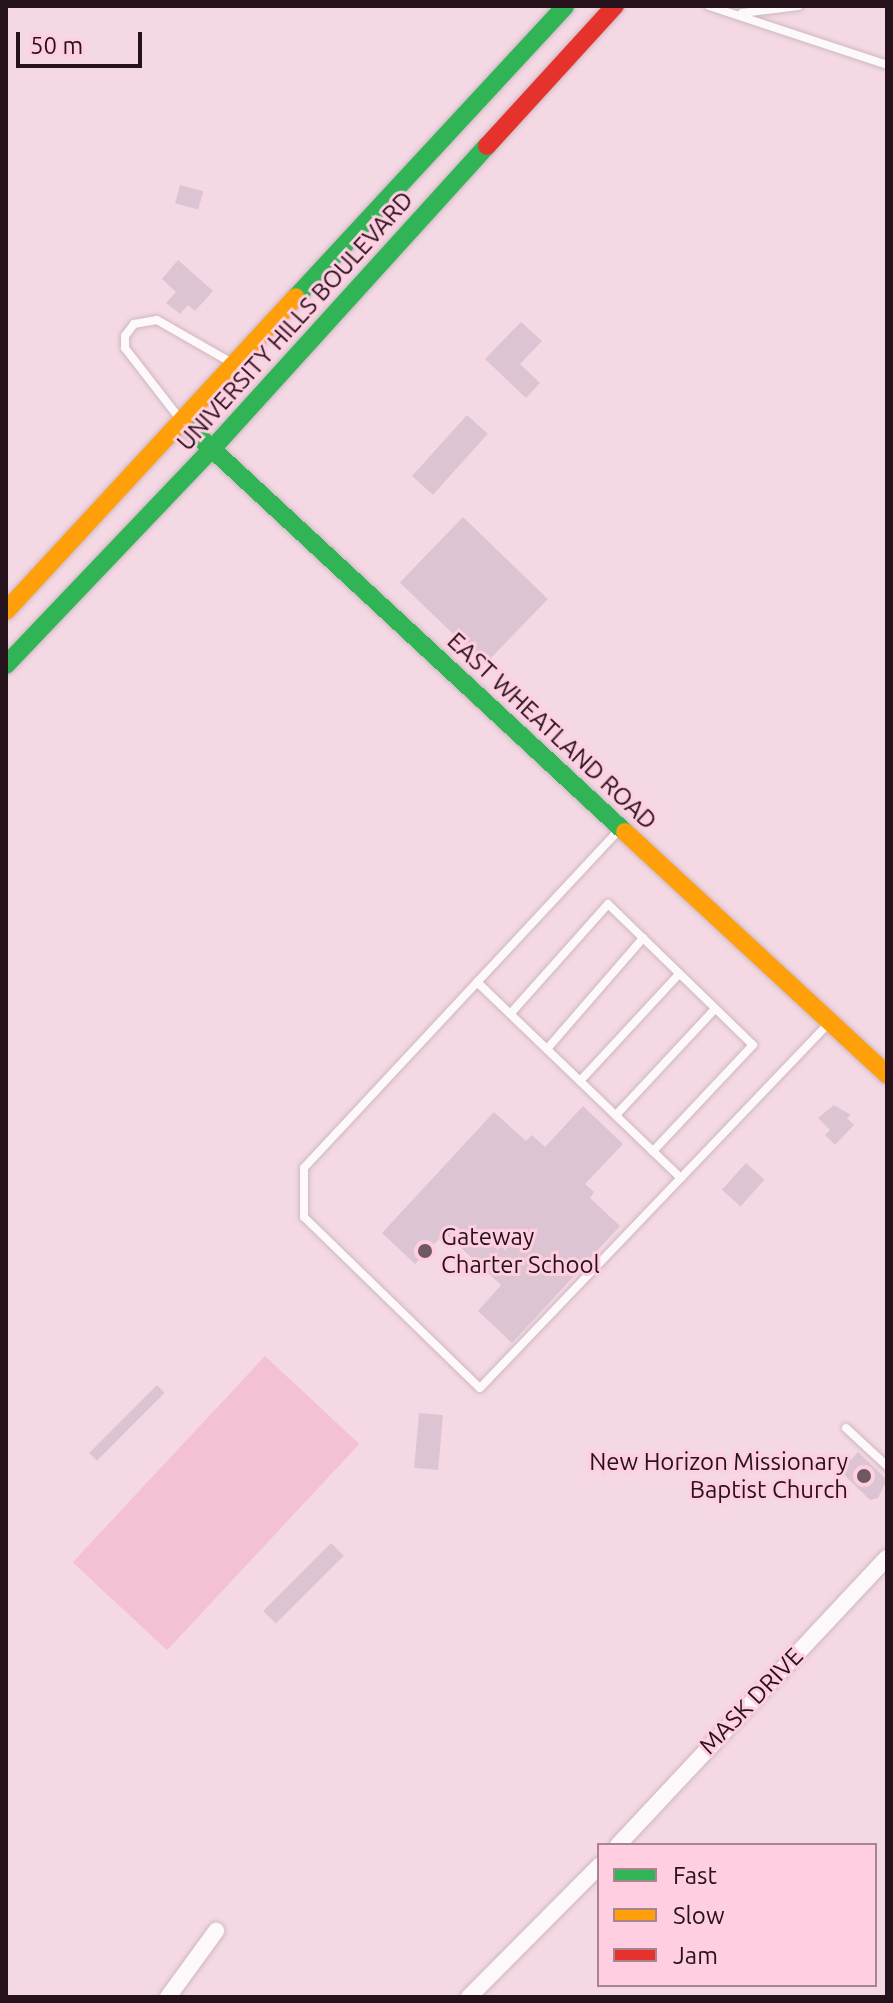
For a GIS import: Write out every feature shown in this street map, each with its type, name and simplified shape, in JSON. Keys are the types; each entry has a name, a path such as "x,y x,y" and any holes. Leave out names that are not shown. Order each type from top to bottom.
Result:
{"main road":[{"name":"UNIVERSITY HILLS BOULEVARD","path":"6,611 351,242 565,6"},
{"name":"UNIVERSITY HILLS BOULEVARD","path":"6,665 212,449 615,6"},
{"path":"351,242 378,267"},
{"path":"311,284 338,309"},
{"name":"EAST WHEATLAND ROAD","path":"183,422 887,1075"}],"street":[{"name":"MASK DRIVE","path":"620,1843 887,1558"},
{"path":"469,1997 597,1868"},
{"path":"168,1997 216,1931"}],"lane":[{"path":"709,6 887,65"},
{"path":"737,13 799,6"},
{"path":"183,422 137,370 125,348 129,330 157,320 235,365"},
{"path":"621,828 304,1168 304,1217 480,1388 830,1022"},
{"path":"511,1013 608,904 753,1045 653,1151"},
{"path":"547,1049 643,938"},
{"path":"580,1081 679,974"},
{"path":"477,982 681,1178"},
{"path":"616,1115 715,1009"},
{"path":"846,1428 887,1466"}],"shaded area":[{"path":"265,1356 359,1444 167,1650 73,1562"}],"building":[{"path":"180,185 203,191 198,210 175,203"},
{"path":"178,260 213,291 195,311 188,305 180,314 166,303 176,292 162,279"},
{"path":"521,322 542,341 520,364 540,383 526,398 485,359"},
{"path":"467,415 488,434 433,495 412,476"},
{"path":"463,517 548,599 485,664 400,582"},
{"path":"834,1105 851,1115 847,1118 854,1125 835,1145 825,1135 830,1130 818,1118"},
{"path":"583,1106 623,1144 585,1184 594,1192 590,1198 620,1226 512,1343 478,1311 501,1285 445,1233 415,1264 382,1233 494,1112 526,1141 532,1135 545,1147"},
{"path":"746,1163 765,1180 740,1206 722,1190"},
{"path":"157,1385 165,1393 97,1461 89,1453"},
{"path":"419,1413 443,1415 438,1470 414,1468"},
{"name":"New Horizon Missionary Baptist Church","path":"858,1452 887,1480 878,1498 870,1500 840,1471 847,1456 851,1460"},
{"path":"331,1543 344,1556 276,1624 263,1611"}],"traffic: fast":[{"path":"296,297 565,6"},
{"path":"6,665 212,449 487,146"},
{"path":"183,422 625,832"}],"traffic: slow":[{"path":"6,611 296,297"},
{"path":"625,832 887,1075"}],"traffic: jam":[{"path":"487,146 615,6"}],"place":[{"name":"Gateway Charter School","path":"425,1251"},
{"name":"New Horizon Missionary Baptist Church","path":"864,1476"}]}
